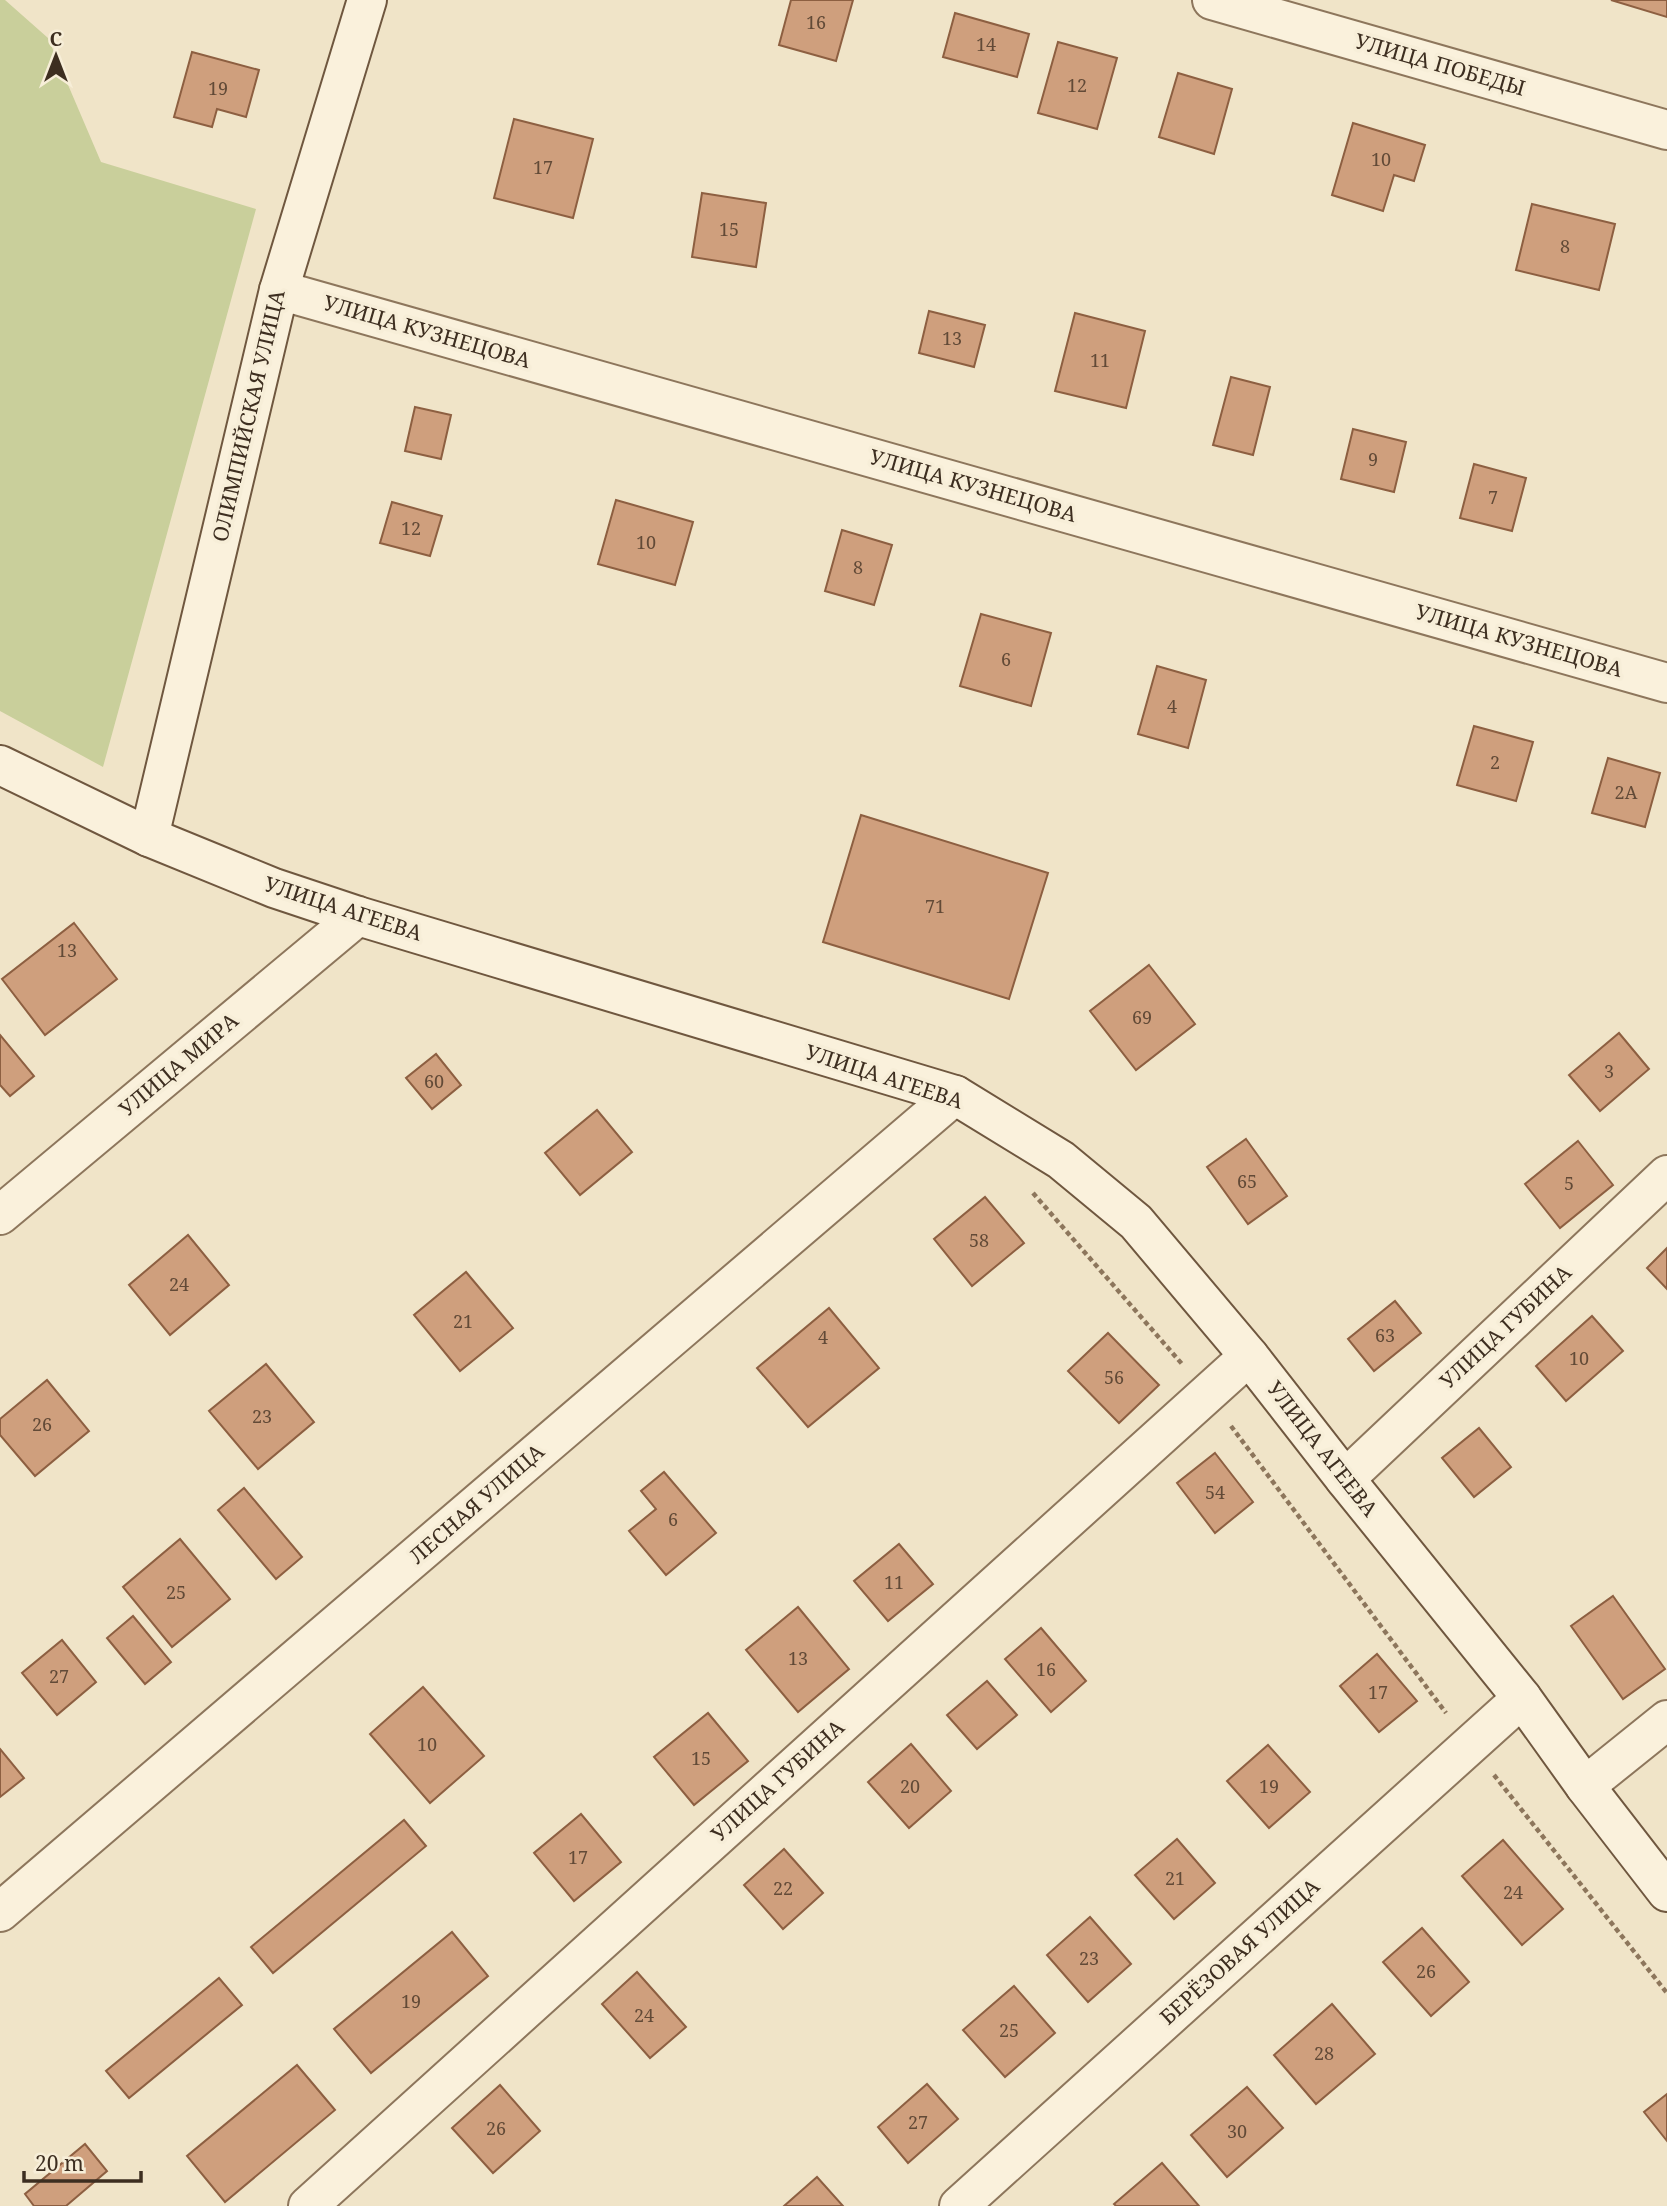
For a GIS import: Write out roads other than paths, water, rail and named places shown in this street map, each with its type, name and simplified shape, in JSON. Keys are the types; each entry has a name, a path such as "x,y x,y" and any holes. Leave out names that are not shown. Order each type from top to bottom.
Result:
{"street":[{"name":"ОЛИМПИЙСКАЯ УЛИЦА","path":"149,837 279,290 367,0"},
{"name":"УЛИЦА ПОБЕДЫ","path":"1212,0 1667,130"},
{"name":"УЛИЦА КУЗНЕЦОВА","path":"279,290 1667,683"},
{"name":"УЛИЦА АГЕЕВА","path":"0,765 149,837 274,888 358,916 955,1096 1061,1160 1136,1222 1249,1356 1522,1698 1585,1786 1667,1892"},
{"name":"УЛИЦА МИРА","path":"0,1215 358,916"},
{"name":"ЛЕСНАЯ УЛИЦА","path":"0,1912 955,1096"},
{"name":"УЛИЦА ГУБИНА","path":"1345,1479 1667,1175"},
{"name":"УЛИЦА ГУБИНА","path":"308,2206 1249,1356"},
{"name":"БЕРЁЗОВАЯ УЛИЦА","path":"959,2206 1522,1698"},
{"path":"1585,1786 1667,1720"}]}
